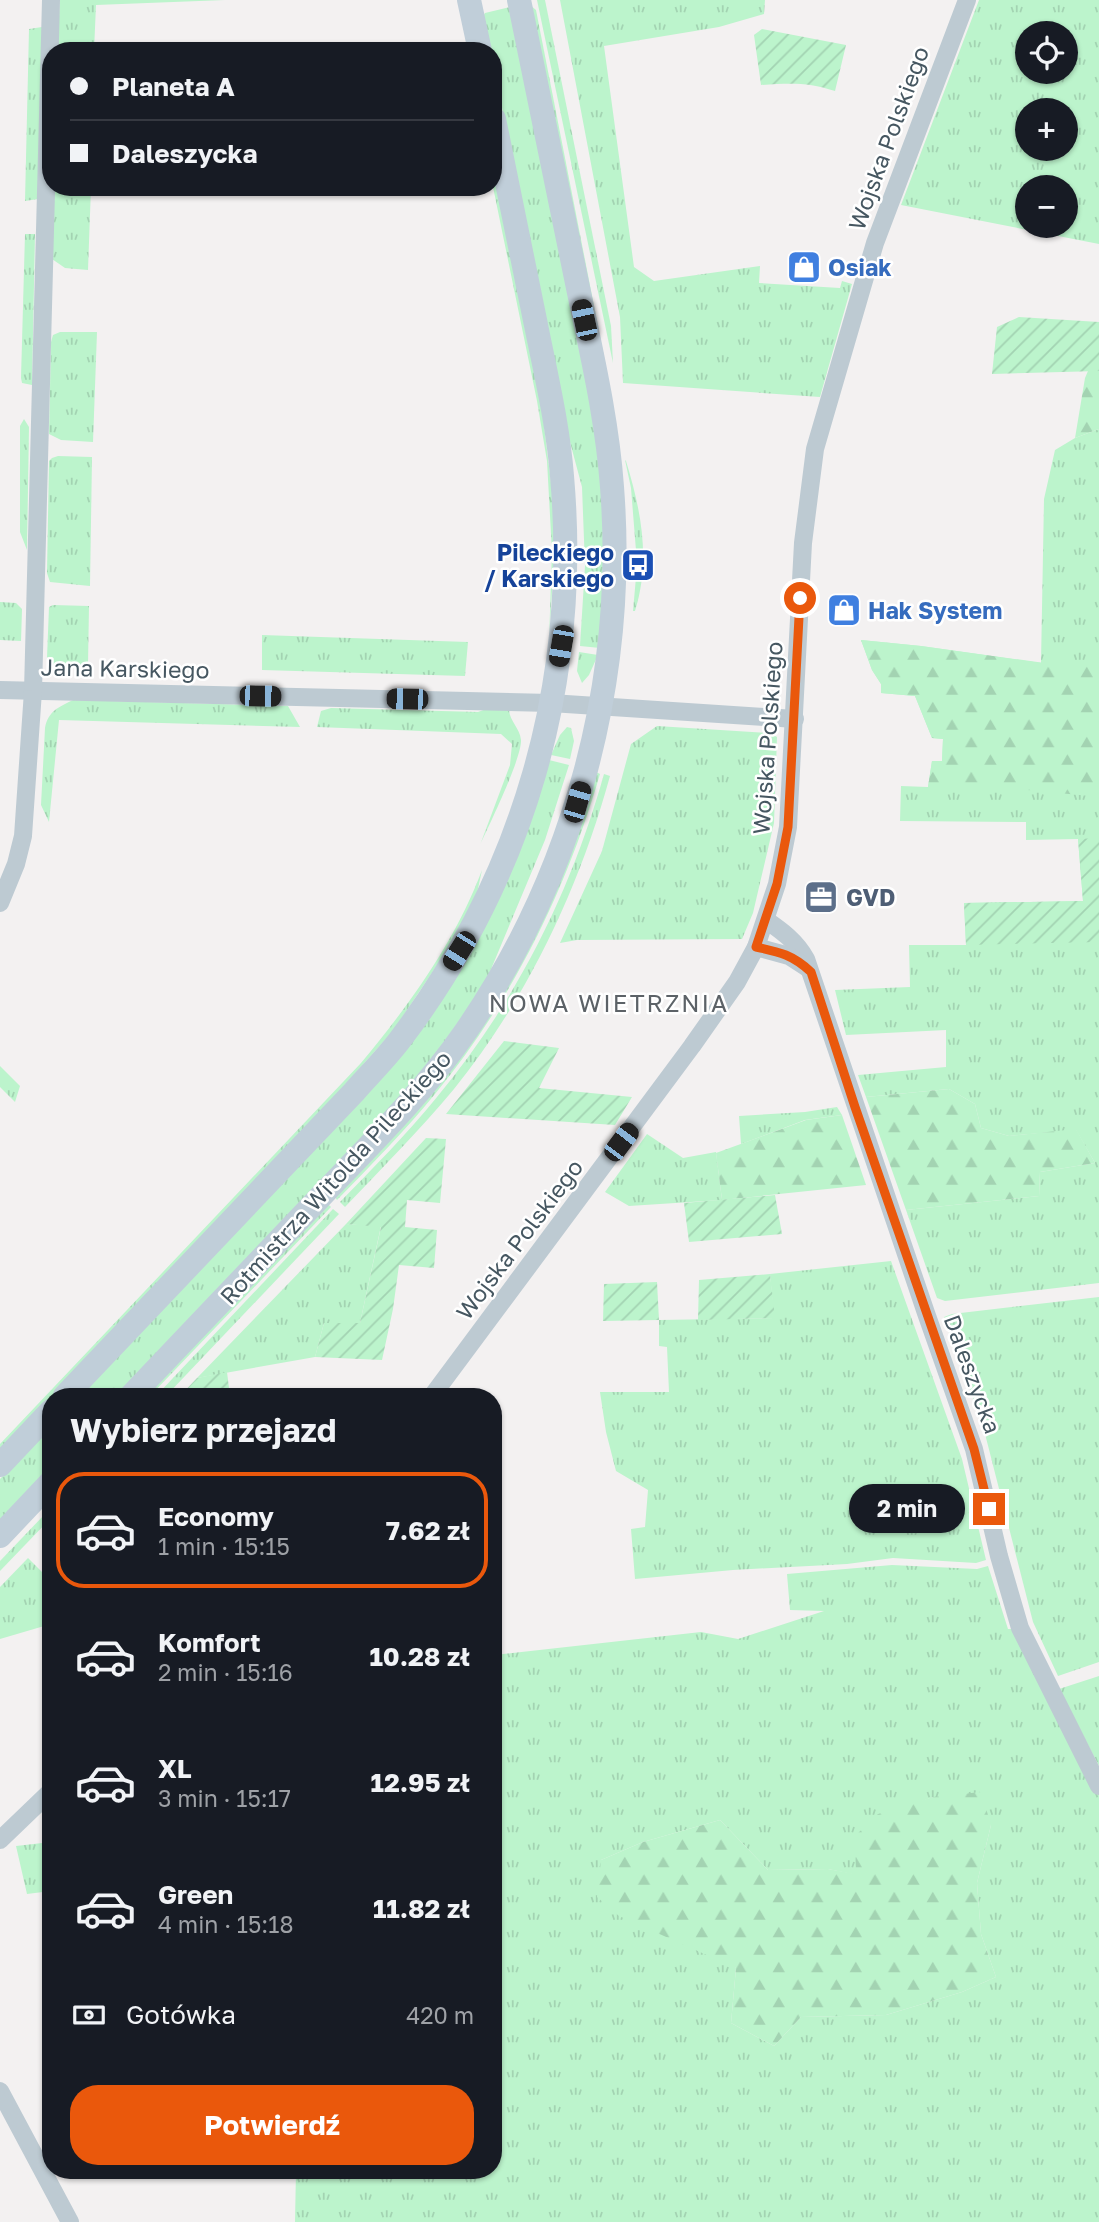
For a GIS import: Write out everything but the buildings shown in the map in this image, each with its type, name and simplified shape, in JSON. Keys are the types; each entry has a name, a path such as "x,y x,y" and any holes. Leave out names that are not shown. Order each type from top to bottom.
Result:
{"main road":[{"path":"469,0 478,42"},
{"name":"Rotmistrza Witolda Pileckiego","path":"139,1388 417,1094 466,1031 522,935 554,865 587,767 601,706 613,602 614,519 610,465 598,388 519,0"},
{"name":"Rotmistrza Witolda Pileckiego","path":"73,1388 354,1092 398,1042 432,994 486,902 505,859 541,755 551,703 565,606 566,527 551,398 502,157"},
{"path":"0,1465 42,1421"},
{"path":"0,1536 42,1492"}],"street":[{"path":"50,42 51,0"},
{"name":"Wojska Polskiego","path":"438,1388 692,1046 737,982 756,947 779,874 788,827 803,543 815,449 875,243 967,0"},
{"path":"0,903 16,864 23,836 33,691 46,196"},
{"name":"Jana Karskiego","path":"0,690 551,703 795,719"},
{"name":"Daleszycka","path":"766,919 787,934 799,947 811,972 974,1449 999,1556 1020,1628 1099,1786"},
{"path":"756,947 781,952 797,959 811,972"},
{"path":"0,1840 42,1800"},
{"path":"0,2091 42,2168"},
{"path":"48,2179 71,2222"}],"green space":[{"path":"60,0 225,0 96,5 94,42 58,42"},
{"path":"537,0 545,0 611,326 613,363"},
{"path":"560,0 765,0 764,14 719,27 604,46 634,267 654,281 760,266 759,283 840,288 842,281 852,284 820,397 623,383 620,317"},
{"path":"979,0 1099,0 1099,244 1069,238 1078,238 1078,175 1015,175 1015,227 901,205"},
{"path":"530,5 536,10 607,372"},
{"path":"510,7 594,421 605,526 600,648 580,646 585,566 582,487 566,427 502,108 502,42 488,42 483,16 485,13"},
{"path":"42,27 38,199 25,201 29,29"},
{"path":"762,29 846,45 835,91 799,84 761,85 754,35"},
{"path":"53,196 91,196 88,270 65,268 52,259"},
{"path":"495,196 500,196 541,400 556,524 549,641 552,552 547,461"},
{"path":"25,234 35,234 32,385 22,383 21,378"},
{"path":"1019,317 1099,322 1099,371 992,374 997,327"},
{"path":"60,332 97,332 93,442 61,440 49,434 51,342 53,335"},
{"path":"1088,371 1099,371 1099,429 1075,438 1085,378"},
{"path":"24,419 29,427 27,550 20,532 20,426"},
{"path":"1099,429 1099,1283 945,1301 937,1298 906,1210 1039,1196 1040,1172 1095,1163 1076,1130 1009,1136 981,1128 975,1104 949,1089 866,1097 858,1075 946,1067 946,1030 846,1035 835,990 910,987 909,945 966,945 964,903 1083,901 1078,839 1026,840 1026,822 900,821 901,786 928,787 932,761 942,761 943,739 932,738 915,696 881,693 881,684 872,670 861,640 1041,663 1044,499 1055,450 1075,438"},
{"path":"58,456 92,457 90,586 50,582 47,573 49,461"},
{"path":"625,460 636,498 642,535 642,573 635,611 636,577 641,577 641,563 637,563 631,488"},
{"path":"0,602 16,603 22,609 21,641 0,640"},
{"path":"89,606 88,665 52,665 47,658 49,607"},
{"path":"262,635 468,642 465,676 262,670"},
{"path":"861,640 1066,666 1099,665 1099,786 1090,796 1017,789 928,787 932,761 942,761 943,739 932,738 915,696 881,693 881,684 872,670"},
{"path":"579,652 598,655 589,675 582,683 577,671"},
{"path":"73,700 288,706 300,727 59,720 49,822 41,805 46,722 59,707"},
{"path":"331,708 478,712 486,709 509,710 520,736 520,749 480,845 510,765 512,744 501,734 317,727 321,711"},
{"path":"657,726 769,733 777,737 774,823 753,913 742,939 577,940 560,943 602,851 631,744"},
{"path":"567,727 571,728 574,741 570,759 551,755 560,735"},
{"path":"549,760 569,765 545,840 489,974 477,996 434,1056 371,1129 126,1388 86,1388 393,1062"},
{"path":"596,772 600,774 571,860 513,982 463,1058 435,1094 400,1135 337,1200 335,1197 432,1091"},
{"path":"604,774 610,776 583,860 567,900 528,979 481,1054 454,1089 345,1207 340,1202 402,1138 466,1061 516,984 538,944 575,861"},
{"path":"1099,838 1099,942 966,945 964,903 1083,901 1078,839"},
{"path":"482,870 476,898 454,940 393,1031 327,1105 60,1388 53,1388 361,1063 430,971 471,897"},
{"path":"504,1041 559,1048 539,1088 632,1097 615,1125 446,1114"},
{"path":"0,1066 20,1086 15,1102 0,1087"},
{"path":"949,1089 975,1104 981,1128 1009,1136 1076,1129 1095,1163 1040,1172 1039,1196 906,1210 866,1097"},
{"path":"837,1107 842,1115 805,1120 741,1144 739,1116"},
{"path":"842,1115 866,1185 722,1200 716,1153 806,1120"},
{"path":"647,1134 683,1158 716,1152 722,1200 629,1206 605,1192"},
{"path":"426,1138 446,1139 440,1203 407,1200 405,1227 437,1230 434,1268 399,1265 382,1360 315,1357 324,1323 360,1323 381,1227 346,1224"},
{"path":"775,1195 782,1234 689,1242 684,1203"},
{"path":"328,1204 331,1207 158,1388 152,1388"},
{"path":"333,1209 339,1214 174,1388 164,1388"},
{"path":"346,1224 381,1226 360,1323 324,1323 315,1357 197,1378"},
{"path":"891,1261 962,1459 986,1560 976,1563 893,1558 847,1564 635,1579 631,1529 645,1527 648,1490 616,1471 600,1392 669,1392 667,1347 659,1346 659,1320 774,1318 770,1274"},
{"path":"770,1274 775,1318 698,1320 699,1280"},
{"path":"657,1282 659,1320 603,1321 604,1284"},
{"path":"1099,1297 1099,1662 1058,1676 1033,1622 983,1426 961,1364 964,1363 959,1360 944,1317"},
{"path":"227,1372 229,1388 188,1388 197,1378"},
{"path":"42,1400 42,1407 0,1451 0,1444"},
{"path":"42,1435 42,1477 0,1521 0,1479"},
{"path":"42,1517 42,1527 0,1571 0,1561"},
{"path":"28,1558 42,1572 42,1627 0,1639 0,1587"},
{"path":"892,1565 977,1569 988,1566 1008,1629 1013,1629 1099,1794 1099,2222 295,2222 296,2179 502,2179 502,1654 701,1632 738,1639 824,1611 790,1610 787,1574","holes":["933,1797 991,1825 977,1883 981,1934 996,1977 962,1992 886,2015 801,2017 774,2046 731,2023 736,1968 601,1860 643,1842 720,1820 768,1870 828,1869 857,1875 917,1803"]},
{"path":"1099,1676 1099,1766 1059,1689"},
{"path":"981,1792 991,1825 977,1883 981,1934 996,1977 962,1992 886,2015 801,2017 774,2046 731,2023 736,1968 619,1916 597,1897 601,1860 643,1842 720,1820 768,1870 828,1869 856,1874 855,1836 878,1814 933,1797"},
{"path":"42,1843 42,1892 27,1894 16,1846"}],"place":[{"name":"Osiak","path":"804,267"},
{"name":"Pileckiego / Karskiego","path":"638,565"},
{"name":"Hak System","path":"844,610"},
{"name":"GVD","path":"821,897"}],"district":[{"name":"NOWA WIETRZNIA","path":"609,1002"}],"route":[{"path":"800,598 792,788 786,845 777,884 756,947 781,952 797,959 811,972 974,1449 989,1509"}]}
